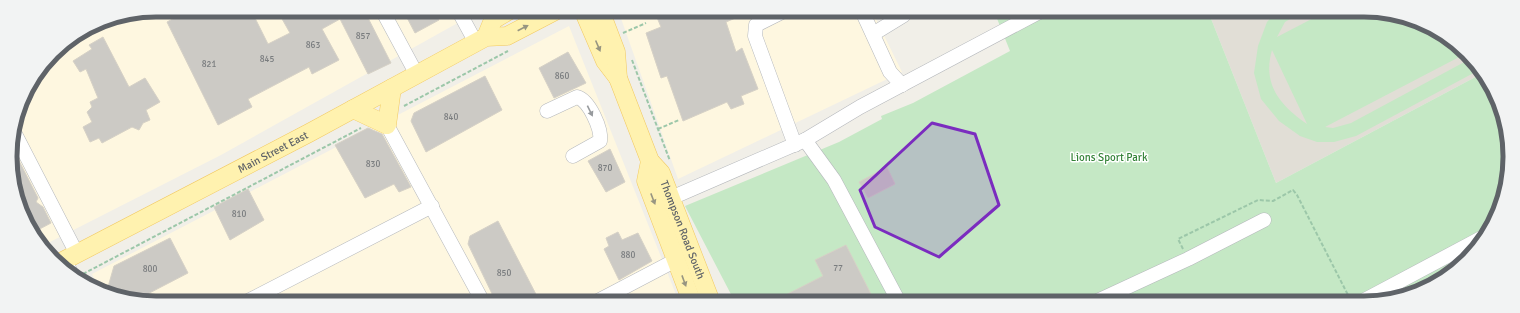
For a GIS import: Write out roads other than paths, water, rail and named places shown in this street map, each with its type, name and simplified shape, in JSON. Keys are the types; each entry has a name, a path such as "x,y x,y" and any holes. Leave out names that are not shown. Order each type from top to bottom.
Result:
{"main road":[{"path":"481,40 493,20 498,17"},
{"name":"Main Street East","path":"70,265 481,40 507,36 544,17"},
{"name":"Thompson Road South","path":"586,17 604,61 618,78"},
{"name":"Thompson Road South","path":"610,17 616,52 618,78 650,162 661,173 709,296"},
{"path":"353,109 384,120 392,88"},
{"name":"Thompson Road South","path":"650,162 646,181 690,296"}],"lane":[{"path":"386,17 416,75"},
{"path":"463,17 481,40"},
{"path":"772,17 756,25 755,36 800,142 834,180 896,296"},
{"path":"865,17 890,72 902,85"},
{"path":"873,34 901,17"},
{"path":"671,198 800,142 902,85 1013,17"},
{"path":"547,111 577,97 582,99 587,104 600,131 600,141 573,156"},
{"path":"384,120 480,296"},
{"path":"18,141 70,265"},
{"path":"258,296 432,206"},
{"path":"1107,296 1188,259 1264,220"},
{"path":"1373,296 1471,244"},
{"path":"607,296 676,260"}],"park label":[{"name":"Lions Sport Park","path":"1109,157"}]}
